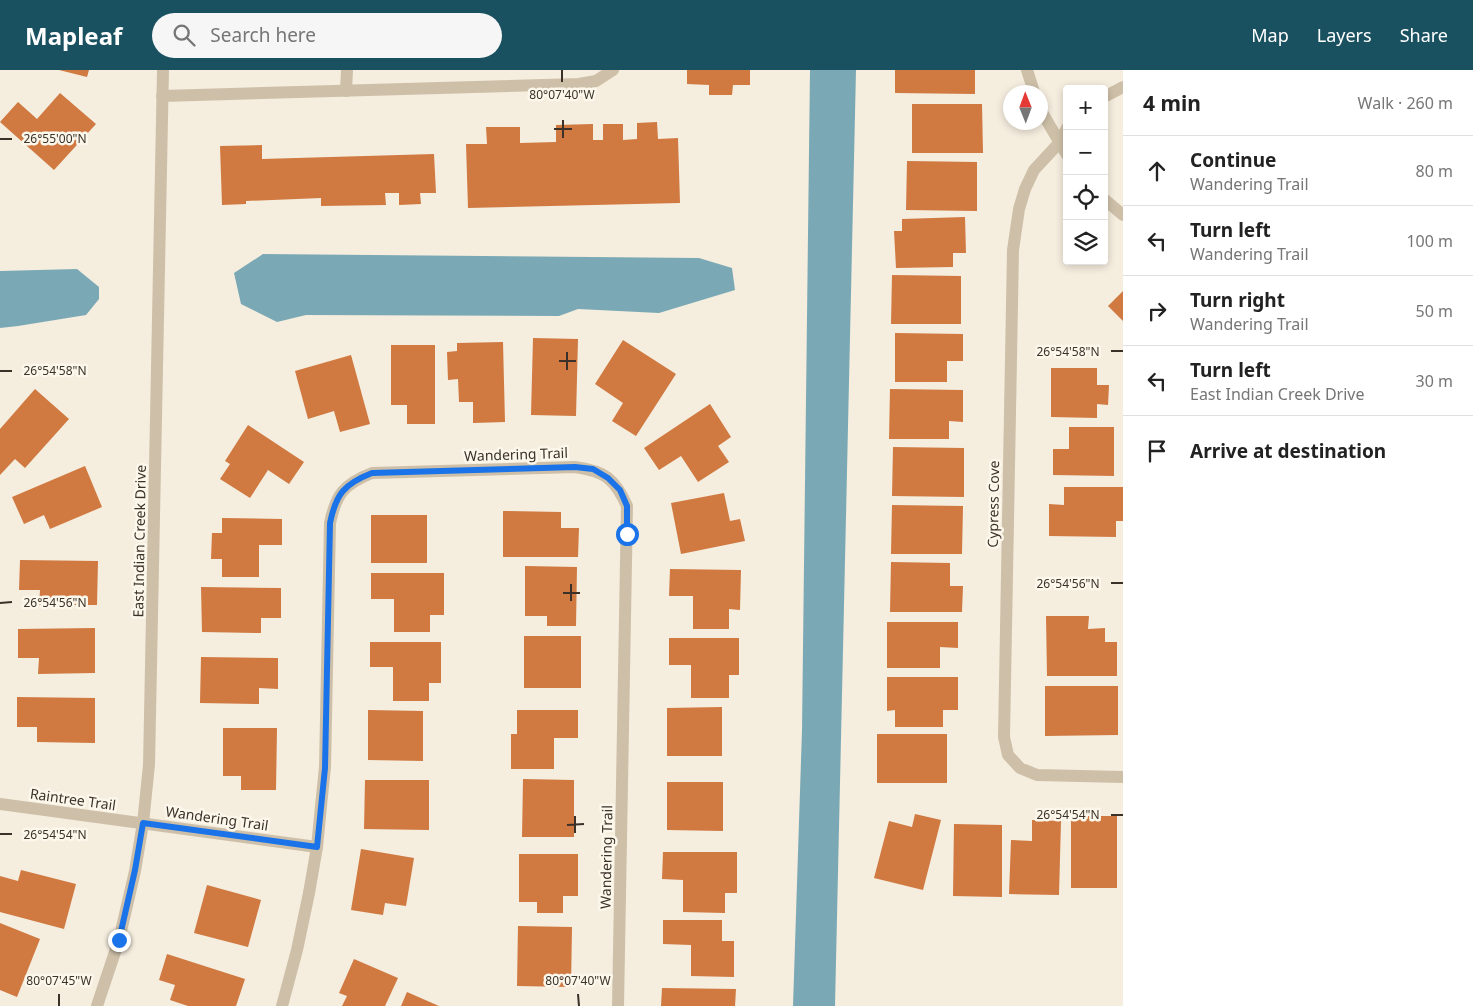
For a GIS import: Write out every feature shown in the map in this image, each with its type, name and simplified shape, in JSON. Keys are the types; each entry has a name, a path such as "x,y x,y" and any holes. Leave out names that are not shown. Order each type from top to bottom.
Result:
{"street":[{"name":"East Indian Creek Drive","path":"97,1006 119,940 135,870 143,823 149,765 163,70"},
{"path":"346,91 347,70"},
{"path":"162,96 579,84 596,81 613,70"},
{"path":"1027,70 1032,85"},
{"path":"1108,95 1123,87"},
{"path":"1048,123 1063,149"},
{"name":"Cypress Cove","path":"1066,130 1059,143 1034,170 1019,209 1013,250 1004,737 1008,755 1020,768 1037,775 1123,777"},
{"path":"1108,202 1123,215"},
{"name":"Wandering Trail","path":"282,1006 297,950 317,847 325,768 330,523 333,506 342,491 355,479 372,473 575,467 593,469 608,478 620,490 627,506 618,1006"},
{"name":"Raintree Trail","path":"0,804 143,823"},
{"name":"Wandering Trail","path":"143,823 317,847"}],"water":[{"path":"810,70 856,70 835,1006 793,1006 802,730"},
{"path":"263,254 699,258 732,268 735,290 659,313 578,309 559,316 306,315 277,322 241,304 234,273"},
{"path":"77,269 99,287 99,299 86,315 0,328 0,271"}],"building":[{"path":"59,70 89,70 87,77"},
{"path":"687,70 750,70 750,85 733,85 732,95 709,95 709,85 687,84"},
{"path":"895,70 975,70 975,94 895,93"},
{"path":"60,93 96,124 54,170 0,122 18,102 37,119"},
{"path":"912,104 982,104 983,153 912,153"},
{"path":"657,122 658,139 678,138 680,203 468,208 466,144 487,144 486,127 520,127 520,143 556,142 556,125 593,124 593,140 603,140 603,124 623,124 623,140 637,139 637,123"},
{"path":"262,145 262,159 434,154 436,193 420,193 421,204 399,205 399,193 385,193 386,205 321,206 321,198 246,201 246,204 222,205 220,146"},
{"path":"907,161 977,162 977,211 906,210"},
{"path":"965,217 966,253 953,253 953,267 896,268 894,231 902,231 902,219"},
{"path":"892,275 961,276 961,324 891,324"},
{"path":"1123,291 1123,321 1108,306"},
{"path":"895,333 963,334 963,361 947,361 947,382 895,382"},
{"path":"533,338 578,339 576,416 531,415"},
{"path":"623,340 676,374 636,436 612,421 623,403 595,384"},
{"path":"503,342 505,422 473,423 473,402 459,402 458,379 448,380 447,352 457,351 457,343"},
{"path":"391,345 435,345 435,424 407,424 407,405 391,405"},
{"path":"351,355 370,424 340,432 334,411 308,419 295,371"},
{"path":"1051,368 1097,368 1097,385 1109,385 1108,405 1097,404 1097,418 1051,417"},
{"path":"35,389 69,419 25,468 15,459 0,475 0,429"},
{"path":"890,389 963,390 963,422 949,421 949,439 889,439"},
{"path":"710,404 731,437 718,446 729,462 698,482 681,456 659,470 644,448"},
{"path":"248,425 304,462 289,484 268,470 250,498 220,479 230,464 225,461"},
{"path":"1069,427 1114,427 1114,476 1053,475 1053,449 1069,449"},
{"path":"893,447 964,448 964,497 892,496"},
{"path":"85,466 102,507 50,529 44,515 24,524 12,497"},
{"path":"1064,487 1123,487 1123,521 1116,521 1116,537 1049,536 1049,504 1064,505"},
{"path":"724,493 730,521 740,519 745,541 681,554 671,503"},
{"path":"892,505 963,506 962,554 891,554"},
{"path":"503,511 561,512 561,528 579,528 578,557 503,557"},
{"path":"371,515 427,515 427,563 371,563"},
{"path":"222,518 282,519 282,545 259,545 259,577 222,577 222,559 211,559 212,533 222,533"},
{"path":"20,560 98,561 97,605 39,605 40,590 19,590"},
{"path":"891,562 950,563 950,586 963,586 962,612 890,612"},
{"path":"525,566 577,567 576,626 547,626 547,616 525,616"},
{"path":"670,569 741,570 740,610 729,609 729,629 693,629 693,596 669,596"},
{"path":"371,573 444,573 444,615 430,615 430,632 394,632 394,599 371,599"},
{"path":"201,587 281,588 281,618 261,618 261,633 202,632"},
{"path":"1046,616 1089,616 1088,629 1105,628 1105,642 1117,642 1117,676 1047,676"},
{"path":"887,622 958,622 958,648 940,647 940,668 887,668"},
{"path":"95,628 95,673 38,674 39,658 18,658 18,629"},
{"path":"524,636 581,636 581,688 524,688"},
{"path":"669,638 739,638 739,675 729,675 729,698 691,698 691,665 669,665"},
{"path":"370,642 441,642 441,683 429,683 429,701 393,701 393,667 370,667"},
{"path":"201,657 278,658 278,689 259,688 259,704 200,703"},
{"path":"887,677 958,677 958,710 943,710 943,727 895,727 895,710 887,711"},
{"path":"1045,686 1118,686 1118,735 1045,736"},
{"path":"17,697 95,698 95,743 37,742 37,727 17,727"},
{"path":"722,707 722,756 667,756 667,708"},
{"path":"368,710 423,711 423,761 368,760"},
{"path":"517,710 578,710 578,738 554,738 554,769 511,769 511,734 517,734"},
{"path":"223,728 277,728 276,790 241,790 241,776 223,776"},
{"path":"877,734 947,734 947,783 877,783"},
{"path":"523,779 574,780 574,837 522,837"},
{"path":"365,780 429,780 429,830 364,829"},
{"path":"667,782 723,782 723,831 667,830"},
{"path":"915,814 941,820 923,890 874,878 889,821 912,827"},
{"path":"1071,816 1117,816 1117,888 1071,888"},
{"path":"1032,820 1061,821 1059,895 1009,894 1011,840 1032,841"},
{"path":"954,824 1002,825 1002,897 953,896"},
{"path":"361,849 414,858 406,906 385,903 383,915 351,910"},
{"path":"663,852 737,852 737,893 725,893 725,913 683,912 683,880 662,879"},
{"path":"519,854 578,854 578,896 563,896 563,913 537,913 537,902 519,902"},
{"path":"21,870 76,884 64,929 0,912 0,876 18,881"},
{"path":"207,885 261,900 248,947 194,933"},
{"path":"663,920 722,920 722,941 734,941 734,977 691,976 691,945 663,944"},
{"path":"0,923 40,939 17,997 0,990"},
{"path":"518,926 572,927 571,987 517,986"},
{"path":"167,954 245,979 236,1006 188,1006 170,1000 175,985 159,980"},
{"path":"354,959 398,978 385,1006 342,1006 347,996 339,993"},
{"path":"662,988 736,989 735,1006 661,1006"},
{"path":"407,992 439,1006 401,1006"}],"route":[{"path":"119,940 135,870 143,823 317,847 325,768 330,523 333,506 342,491 355,479 372,473 575,467 593,469 608,478 620,490 627,506 627,534"}]}
